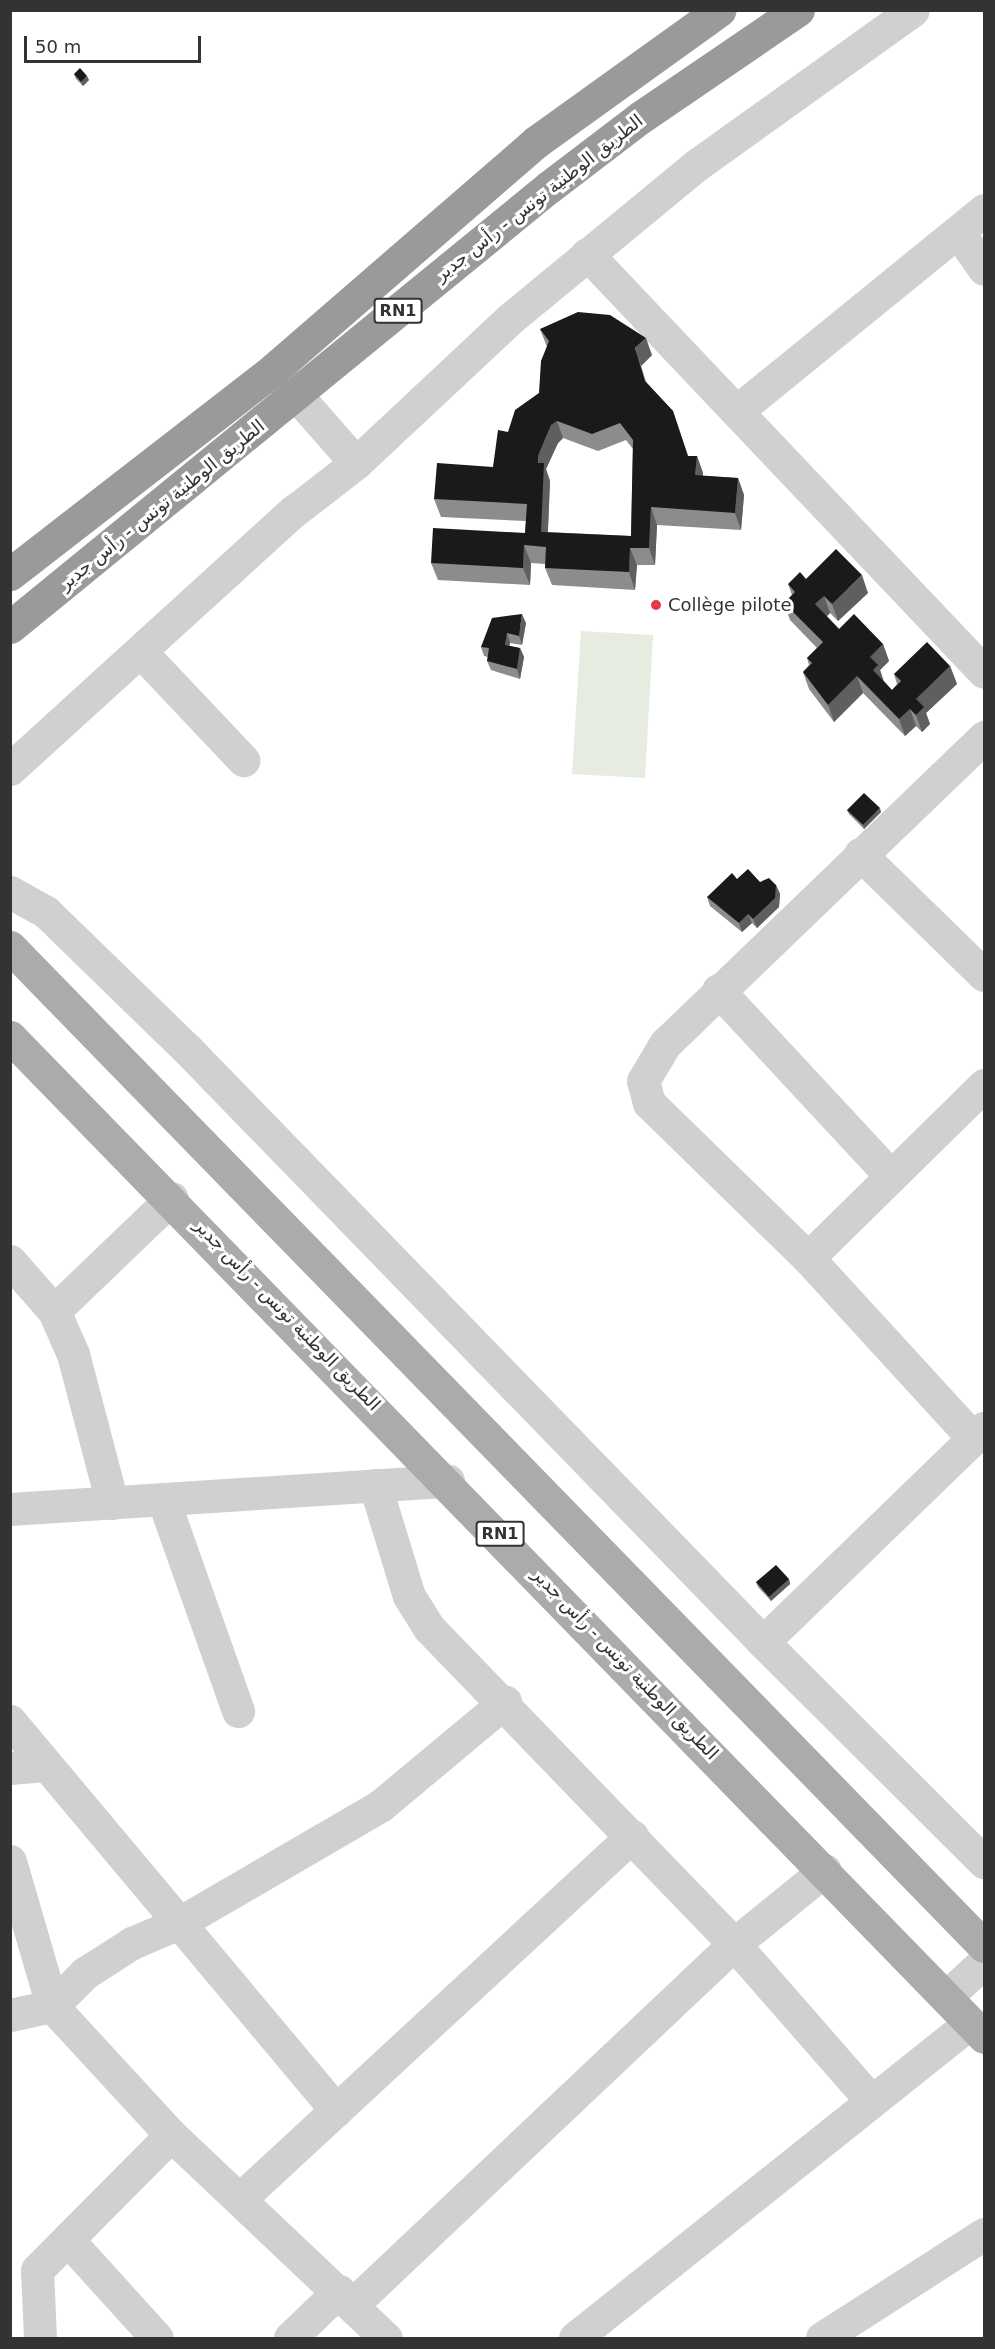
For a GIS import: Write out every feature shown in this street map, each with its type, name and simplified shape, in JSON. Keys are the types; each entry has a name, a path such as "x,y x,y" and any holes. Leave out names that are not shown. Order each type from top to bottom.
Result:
{"highway":[{"name":"الطريق الوطنية تونس - رأس جدير","path":"10,574 274,369 536,142 720,10"},
{"name":"الطريق الوطنية تونس - رأس جدير","path":"10,627 297,396 568,173 798,10"}],"main road":[{"path":"10,947 984,1946"},
{"name":"الطريق الوطنية تونس - رأس جدير","path":"10,1037 172,1198 448,1481 947,1996 977,2030"}],"street":[{"path":"12,771 294,511 356,463 451,371 588,254 698,164 913,10"},
{"path":"738,410 984,210"},
{"path":"958,232 984,268"},
{"path":"588,254 984,672"},
{"path":"274,369 356,463"},
{"path":"141,652 243,759"},
{"path":"763,1642 979,1433 808,1258 650,1103 643,1081 659,1053 718,990 984,737"},
{"path":"860,854 984,975"},
{"path":"10,892 46,912 188,1050 763,1642 984,1862"},
{"path":"718,990 891,1176"},
{"path":"808,1258 984,1084"},
{"path":"54,1311 172,1198"},
{"path":"10,1261 54,1311 94,1419 112,1503"},
{"path":"10,1509 448,1481"},
{"path":"375,1485 408,1596 429,1628 505,1702 734,1944 869,2098"},
{"path":"163,1499 238,1711"},
{"path":"10,2015 52,2006 94,1967 132,1943 179,1923 380,1806 505,1702"},
{"path":"10,1721 336,2110"},
{"path":"10,1768 45,1765"},
{"path":"241,2198 632,1836"},
{"path":"10,1861 52,2006 171,2135 241,2198 386,2338"},
{"path":"290,2338 346,2298 734,1944 825,1870"},
{"path":"947,1996 984,1962"},
{"path":"574,2338 869,2098 977,2030"},
{"path":"40,2338 24,2272 68,2240 171,2135"},
{"path":"822,2338 984,2234"},
{"path":"68,2240 157,2338"}],"shaded area":[{"path":"581,631 653,635 645,778 572,774"}],"building":[{"path":"80,68 87,76 81,82 74,74"},
{"path":"578,312 610,315 646,338 635,348 645,381 673,411 688,456 697,456 695,475 738,478 735,513 651,507 649,548 630,548 629,572 545,568 546,547 524,545 523,568 431,563 433,528 525,533 527,504 434,499 437,463 493,467 498,430 508,432 515,410 539,393 541,361 549,341 540,329","holes":["557,421 592,434 620,423 633,440 631,536 541,532 544,463 538,463 538,456 551,425"]},
{"path":"836,549 862,575 832,604 824,596 815,604 839,629 854,614 883,644 870,657 878,665 873,670 892,690 901,681 894,674 927,642 950,666 916,699 924,707 916,715 910,709 899,719 857,676 828,705 803,672 812,663 807,658 823,642 784,603 795,592 788,584 800,572 806,579"},
{"path":"522,614 519,636 507,633 505,645 520,648 517,669 487,661 489,648 481,647 492,618"},
{"path":"864,793 880,808 863,825 847,810"},
{"path":"748,869 760,882 769,878 776,885 775,898 753,919 748,914 739,923 707,897 732,873 737,879"},
{"path":"776,1565 789,1579 769,1597 756,1582"}],"place":[{"name":"Collège pilote","path":"656,605"}]}
